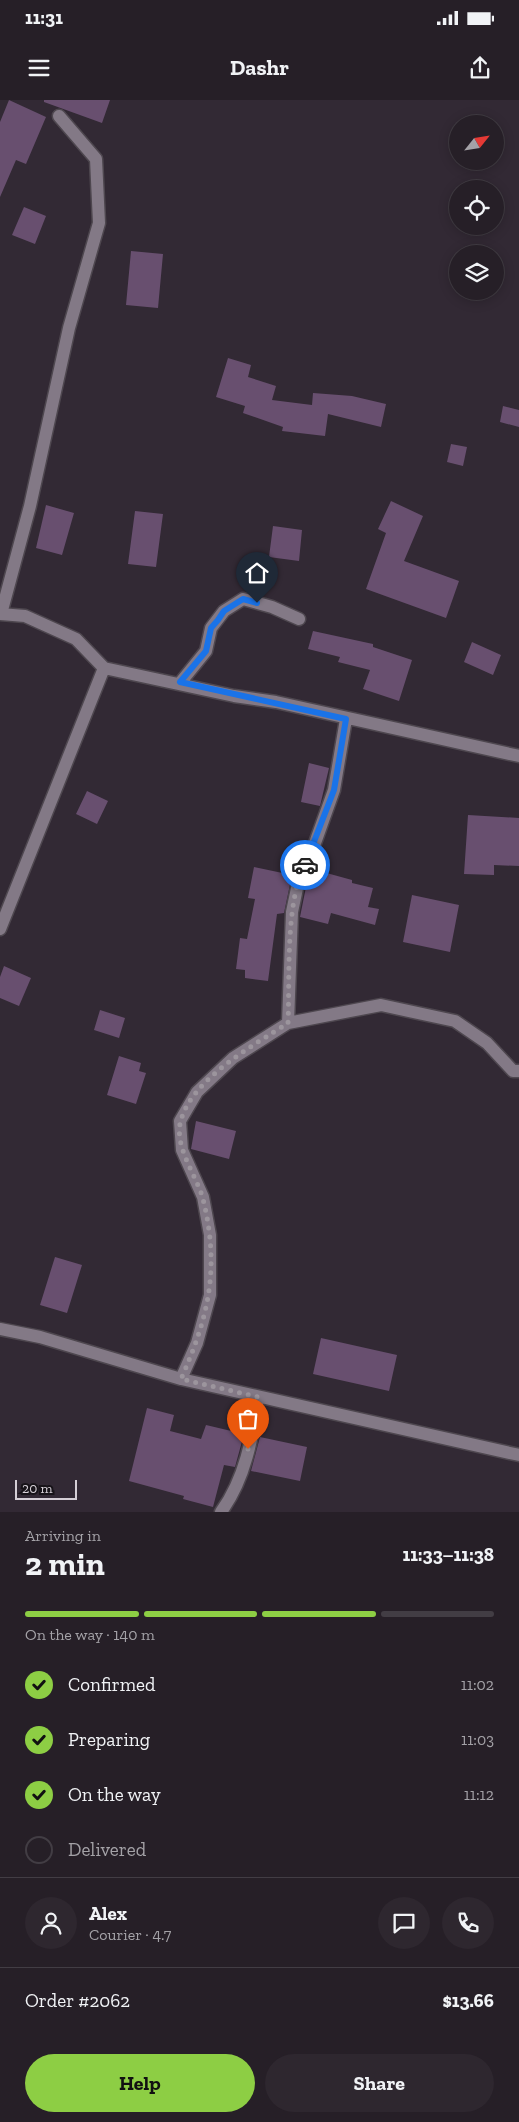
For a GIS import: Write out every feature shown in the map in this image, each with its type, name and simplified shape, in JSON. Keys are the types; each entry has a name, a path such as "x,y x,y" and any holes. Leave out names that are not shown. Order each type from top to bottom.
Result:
{"street":[{"path":"60,116 96,159 99,223 69,328 30,506 1,614 25,616 76,639 104,668 180,682 519,756"},
{"path":"180,682 206,651 211,628 224,611 243,599 272,607 299,619"},
{"path":"0,929 104,668"},
{"path":"288,1023 292,912 300,874 310,858 334,790 346,719"},
{"path":"181,1379 197,1344 210,1295 210,1235 203,1197 182,1150 180,1121 197,1092 233,1058 288,1023 381,1005 454,1021 487,1043 513,1070 519,1071"},
{"path":"0,1329 40,1337 181,1379 519,1455"},
{"path":"221,1512 234,1494 246,1460 258,1397"}],"building":[{"path":"9,100 46,117 26,164 16,160 0,197 0,122"},
{"path":"44,100 110,100 102,123 44,102"},
{"path":"24,207 46,216 35,244 12,235"},
{"path":"131,251 163,254 158,308 126,305"},
{"path":"228,358 251,365 248,377 276,386 272,400 312,405 313,393 352,396 386,404 381,427 328,414 325,436 282,431 283,427 243,413 245,406 216,397"},
{"path":"503,406 519,410 519,427 500,422"},
{"path":"451,444 467,447 463,466 447,462"},
{"path":"391,501 423,516 404,561 459,581 446,618 366,589 386,533 378,529"},
{"path":"46,505 74,513 62,555 36,548"},
{"path":"135,511 163,514 156,567 128,564"},
{"path":"273,526 302,530 299,561 269,557"},
{"path":"313,631 373,644 373,647 412,660 399,701 363,689 370,670 338,662 340,657 308,649"},
{"path":"472,642 501,655 493,675 464,662"},
{"path":"309,763 329,768 320,806 301,802"},
{"path":"87,791 108,801 97,824 76,814"},
{"path":"468,815 519,818 519,866 494,865 494,875 464,874"},
{"path":"254,867 292,875 284,913 277,914 268,981 245,978 245,970 236,969 240,938 247,939 255,899 248,898"},
{"path":"312,869 373,888 368,907 379,909 375,925 331,913 328,924 300,917 308,877"},
{"path":"412,895 459,905 450,952 403,942"},
{"path":"4,966 31,978 19,1006 0,998 0,977"},
{"path":"100,1010 125,1018 119,1038 94,1030"},
{"path":"119,1056 141,1063 139,1071 146,1073 136,1104 107,1095"},
{"path":"196,1121 236,1131 229,1159 191,1149"},
{"path":"55,1257 82,1265 67,1313 40,1305"},
{"path":"321,1338 397,1355 389,1391 313,1374"},
{"path":"147,1408 174,1415 170,1431 201,1439 206,1425 244,1434 235,1467 224,1465 213,1507 183,1499 184,1496 129,1481"},
{"path":"260,1437 307,1447 300,1481 251,1471"}],"way so far":[{"path":"248,1449 252,1438 258,1397 181,1379 197,1344 210,1295 210,1235 203,1197 182,1150 180,1121 197,1092 233,1058 288,1023 292,912 300,874 305,865"}],"route":[{"path":"257,603 243,599 224,611 211,628 206,651 180,682 234,696 276,702 346,719 334,790 316,836 310,858 305,865"}]}
